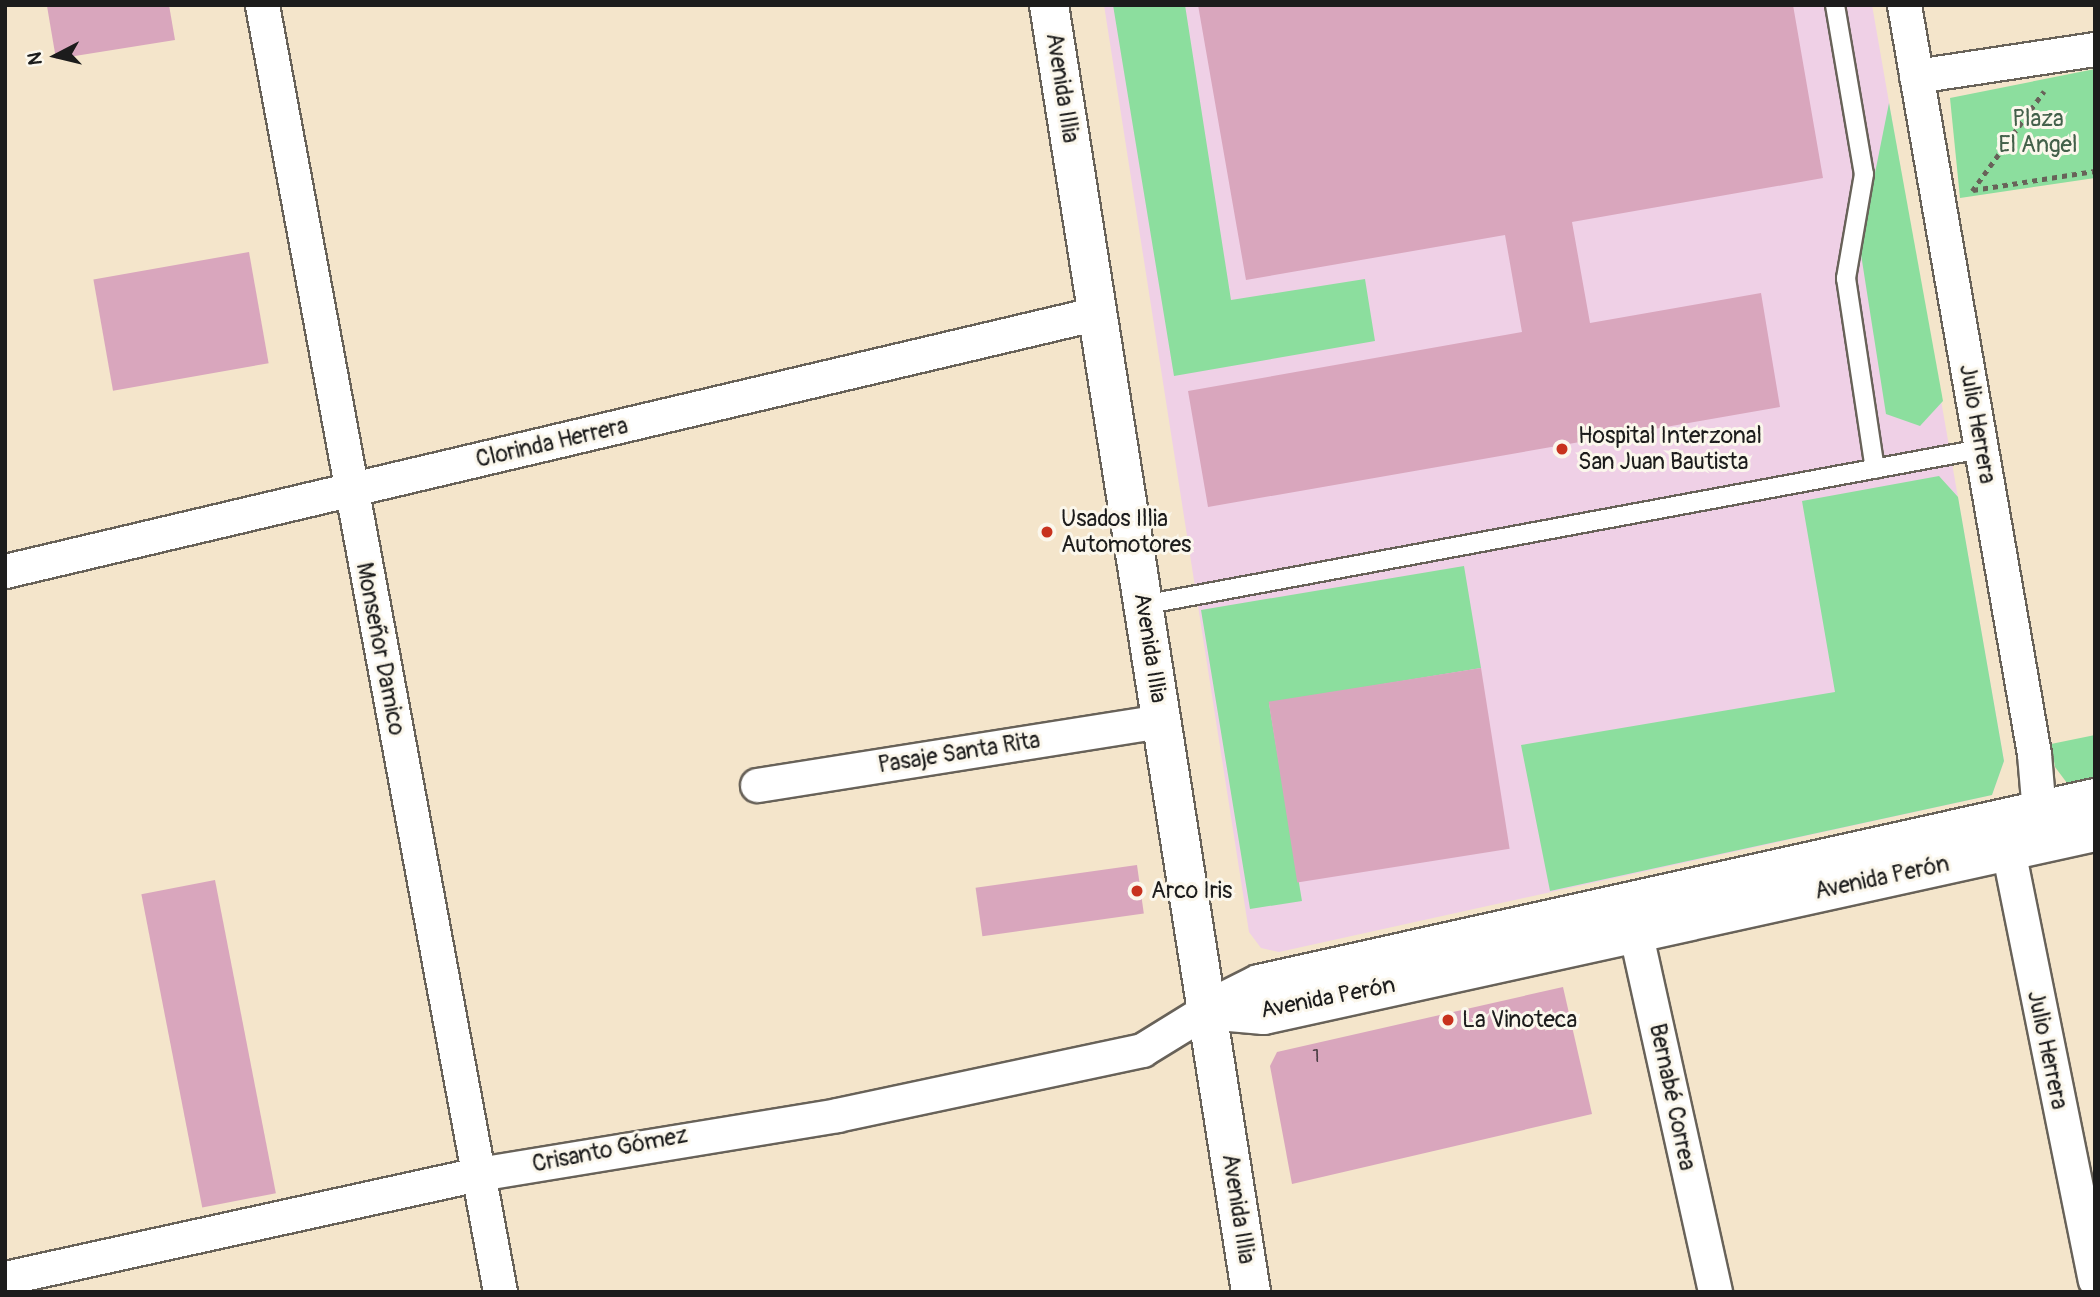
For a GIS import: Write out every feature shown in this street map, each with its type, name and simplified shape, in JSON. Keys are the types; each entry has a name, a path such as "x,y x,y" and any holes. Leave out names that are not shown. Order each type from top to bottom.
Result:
{"main road":[{"name":"Avenida Illia","path":"1049,5 1251,1292"},
{"name":"Avenida Perón","path":"1208,1010 1264,1015 1632,917 2023,831 2095,798"},
{"name":"Avenida Perón","path":"2023,831 2095,832"}],"street":[{"name":"Monseñor Damico","path":"262,5 500,1292"},
{"name":"Julio Herrera","path":"1904,5 1981,449 2023,831 2095,1280"},
{"path":"1916,76 2083,50"},
{"name":"Clorinda Herrera","path":"5,572 1098,313"},
{"name":"Pasaje Santa Rita","path":"757,785 1162,721"},
{"name":"Bernabé Correa","path":"1632,917 1715,1292"},
{"name":"Crisanto Gómez","path":"5,1278 478,1174 837,1115 1142,1050 1208,1010"}],"lane":[{"path":"1835,5 1864,174 1846,278 1875,469"},
{"path":"1143,604 1981,449"}],"path":[{"path":"1943,228 2083,50"},
{"path":"1973,190 2095,170"}],"shaded area":[{"name":"Hospital Interzonal San Juan Bautista","path":"1104,5 1872,5 2004,761 1992,795 1279,952 1261,948 1249,932"}],"green space":[{"path":"1113,5 1185,5 1231,300 1365,279 1375,341 1174,376"},
{"name":"Plaza El Angel","path":"2095,69 2095,178 1960,198 1950,98"},
{"path":"1889,103 1943,401 1920,426 1886,414 1860,248"},
{"path":"1939,476 1958,497 2004,761 1992,795 1550,891 1521,745 1835,692 1802,501"},
{"path":"1464,566 1481,668 1269,703 1302,901 1250,909 1201,610"},
{"path":"2095,735 2095,786 2067,783 2055,767 2051,744"}],"building":[{"path":"169,5 175,40 56,59 47,6"},
{"path":"1198,5 1793,5 1823,178 1572,222 1590,323 1761,293 1780,407 1208,507 1188,391 1522,332 1505,235 1246,280"},
{"path":"249,252 269,363 113,391 93,279"},
{"path":"1481,668 1510,849 1297,882 1269,702"},
{"path":"1137,865 1144,914 982,936 976,888"},
{"path":"215,880 276,1193 202,1207 141,894"},
{"path":"1563,987 1592,1114 1292,1184 1270,1066 1277,1052"}],"place":[{"name":"Hospital Interzonal San Juan Bautista","path":"1562,449"},
{"name":"Usados Illia Automotores","path":"1047,532"},
{"name":"Arco Iris","path":"1137,891"},
{"name":"La Vinoteca","path":"1448,1020"}]}
